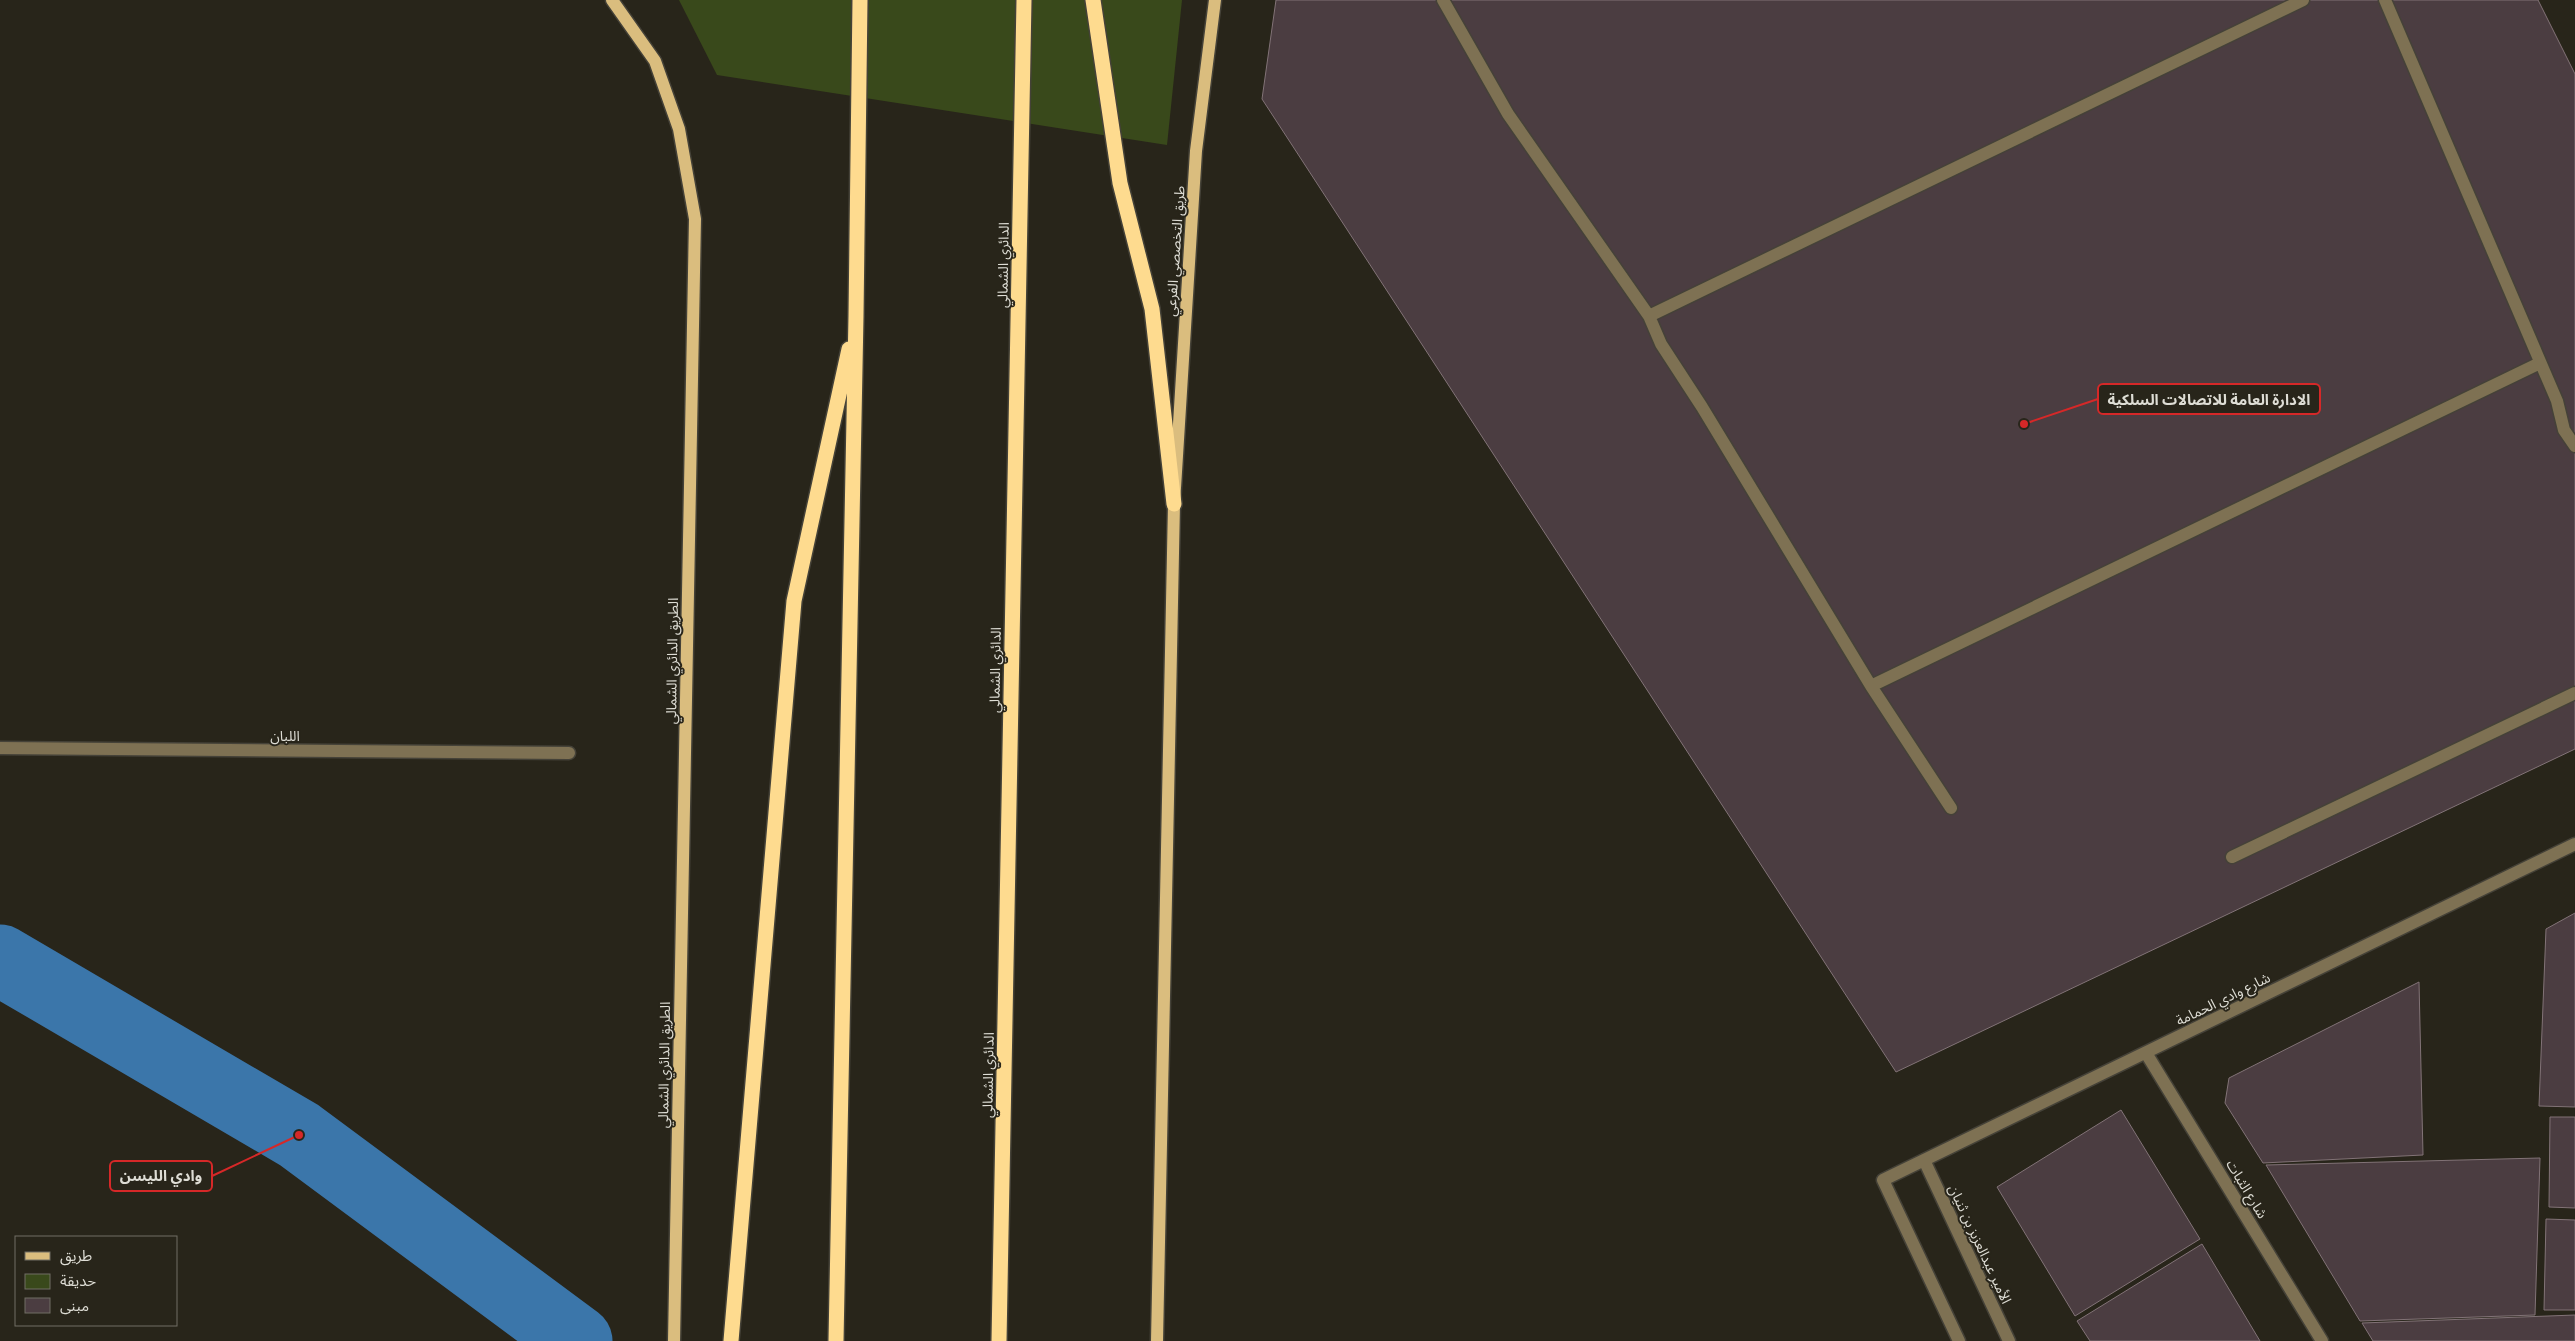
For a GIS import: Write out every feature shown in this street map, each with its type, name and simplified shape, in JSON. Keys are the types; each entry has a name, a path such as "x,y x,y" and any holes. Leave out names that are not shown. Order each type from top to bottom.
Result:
{"highway":[{"path":"836,1341 856,316 860,0"},
{"name":"الدائري الشمالي","path":"999,1341 1024,0"},
{"path":"1093,0 1120,183 1152,309 1174,504"},
{"path":"731,1341 794,601 856,316"}],"main road":[{"name":"الطريق الدائري الشمالي","path":"612,0 655,61 679,129 695,219 674,1341"},
{"name":"طريق التخصصي الفرعي","path":"1174,504 1196,151 1215,0"},
{"path":"1157,1341 1174,504"}],"street":[{"path":"1443,0 1508,114 1648,316 1660,344 1702,407 1871,686 1951,808"},
{"path":"1648,316 2303,0"},
{"path":"2385,0 2557,401 2564,430 2575,446"},
{"path":"1871,686 2540,363"},
{"path":"2232,857 2575,693"},
{"name":"اللبان","path":"0,748 569,753"},
{"name":"شارع وادي الحمامة","path":"1958,1341 1884,1180 2575,844"},
{"name":"شارع الثبات","path":"2146,1053 2322,1341"},
{"name":"الأمير عبدالعزيز بن ثنيان","path":"1924,1160 2009,1341"}],"green space":[{"path":"679,0 1182,0 1167,145 717,75"}],"building":[{"path":"1276,0 2538,0 2575,74 2575,749 1896,1072 1262,99"},
{"path":"2575,913 2575,1107 2539,1106 2546,929"},
{"path":"2419,982 2423,1155 2263,1163 2225,1103 2229,1078"},
{"path":"2121,1110 2200,1239 2075,1316 1997,1187"},
{"path":"2550,1117 2575,1117 2575,1208 2549,1207"},
{"path":"2540,1158 2535,1315 2360,1321 2266,1165"},
{"path":"2546,1219 2575,1220 2575,1310 2544,1310"},
{"path":"2202,1244 2260,1341 2090,1341 2077,1321"},
{"path":"2575,1315 2575,1341 2373,1341 2362,1323"}],"waterway":[{"path":"0,960 299,1135 577,1341"}],"place":[{"name":"الادارة العامة للاتصالات السلكية","path":"2024,424"},
{"name":"وادي الليسن","path":"299,1135"}]}
